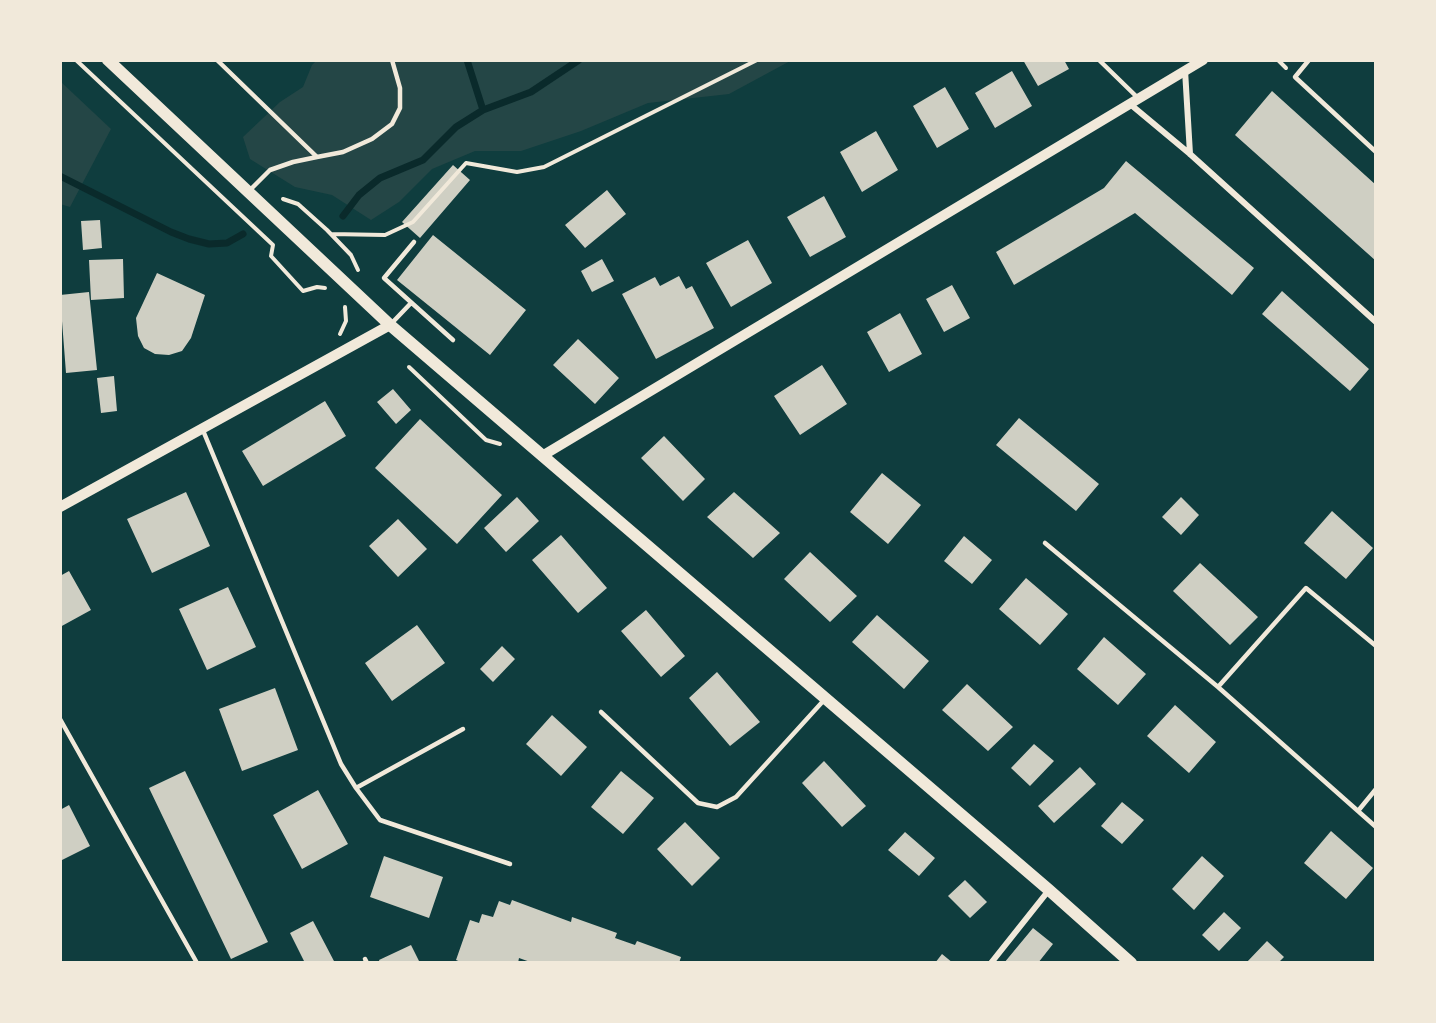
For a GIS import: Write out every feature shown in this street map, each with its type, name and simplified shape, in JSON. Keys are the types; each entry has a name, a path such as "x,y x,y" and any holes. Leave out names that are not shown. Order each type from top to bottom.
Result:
{"main road":[{"path":"108,60 390,325 1049,890 1131,963"}],"street":[{"path":"542,456 1203,60"},
{"path":"1185,70 1190,153"},
{"path":"1134,101 1376,322"},
{"path":"60,507 390,325"},
{"path":"991,963 1049,890"}],"lane":[{"path":"217,60 316,157"},
{"path":"248,191 270,170 293,162 343,152 372,139 392,124 400,108 400,88 393,60"},
{"path":"1100,60 1134,101"},
{"path":"1309,60 1295,77 1376,152"},
{"path":"414,242 384,278 453,340"},
{"path":"390,325 411,303"},
{"path":"202,428 341,764 356,788 380,820 510,864"},
{"path":"1045,543 1218,687 1376,827"},
{"path":"1218,687 1306,588 1376,646"},
{"path":"601,712 699,803 717,807 736,797 825,699"},
{"path":"60,719 197,963"},
{"path":"356,788 463,729"},
{"path":"1358,811 1376,789"}],"path":[{"path":"76,60 273,245 271,256 303,291 317,286 329,289"},
{"path":"330,234 385,235 414,222 466,163 517,172 544,167 757,60"},
{"path":"298,204 351,255"},
{"path":"338,337 346,321 345,307 340,301"},
{"path":"406,364 486,440"}],"shaded area":[{"path":"317,60 792,60 729,94 648,103 581,131 521,151 475,151 432,169 399,202 371,220 332,195 295,187 250,159 243,137 280,102 303,87 312,65"},
{"path":"60,81 111,129 70,207 60,204"}],"building":[{"path":"1023,60 1064,60 1069,69 1038,86"},
{"path":"1012,71 1032,106 995,128 975,93"},
{"path":"945,87 969,129 937,148 913,106"},
{"path":"1272,91 1376,185 1376,261 1235,135"},
{"path":"876,131 898,170 862,192 840,152"},
{"path":"1126,161 1254,268 1232,295 1135,213 1014,285 996,252 1104,188"},
{"path":"453,165 470,180 420,238 402,222"},
{"path":"607,190 626,214 585,248 565,225"},
{"path":"824,196 846,237 810,257 787,217"},
{"path":"100,220 102,248 83,250 81,221"},
{"path":"433,235 526,310 490,355 397,280"},
{"path":"748,240 772,283 731,307 706,263"},
{"path":"123,259 124,298 91,300 89,260"},
{"path":"602,259 614,281 592,292 581,271"},
{"path":"157,273 205,295 191,338 182,351 169,355 155,354 144,348 138,336 136,318"},
{"path":"679,276 686,289 692,286 714,328 656,359 622,294 655,277 660,286"},
{"path":"952,285 970,318 944,332 926,299"},
{"path":"1282,291 1369,369 1350,391 1262,314"},
{"path":"89,292 97,370 66,373 60,295"},
{"path":"900,313 922,354 889,372 867,332"},
{"path":"578,339 619,378 595,404 553,365"},
{"path":"822,365 847,404 800,435 774,396"},
{"path":"114,376 117,411 101,413 97,378"},
{"path":"393,389 411,410 396,424 377,402"},
{"path":"325,401 346,436 263,486 242,451"},
{"path":"1019,418 1099,484 1076,511 996,445"},
{"path":"420,419 502,495 457,544 375,468"},
{"path":"664,436 705,479 683,501 641,458"},
{"path":"882,473 921,505 888,544 850,512"},
{"path":"186,492 210,546 152,573 127,519"},
{"path":"734,492 780,533 753,558 707,517"},
{"path":"517,497 539,521 506,552 484,528"},
{"path":"1181,497 1199,515 1181,535 1162,517"},
{"path":"1332,511 1373,548 1346,579 1304,543"},
{"path":"398,519 427,549 398,577 369,546"},
{"path":"561,535 607,588 578,613 532,560"},
{"path":"964,536 992,560 972,584 944,561"},
{"path":"810,552 857,596 830,622 784,579"},
{"path":"1200,563 1258,617 1230,645 1173,591"},
{"path":"69,571 91,610 60,627 60,576"},
{"path":"1026,578 1068,614 1040,645 999,609"},
{"path":"228,587 256,647 207,670 179,609"},
{"path":"646,610 685,656 661,677 621,631"},
{"path":"877,615 929,661 904,689 852,642"},
{"path":"417,625 445,663 392,701 365,663"},
{"path":"1104,637 1146,674 1118,705 1077,669"},
{"path":"502,646 515,659 493,682 480,669"},
{"path":"717,672 760,722 730,746 689,698"},
{"path":"967,684 1013,727 988,751 942,710"},
{"path":"275,688 298,750 242,771 219,709"},
{"path":"1175,705 1216,742 1189,773 1147,736"},
{"path":"552,715 587,747 561,776 526,744"},
{"path":"1034,744 1054,761 1030,786 1011,768"},
{"path":"824,761 866,806 842,827 802,783"},
{"path":"1080,767 1096,784 1054,823 1038,806"},
{"path":"185,771 268,942 231,959 149,788"},
{"path":"621,771 654,798 623,834 591,807"},
{"path":"318,790 348,844 302,869 273,815"},
{"path":"1122,802 1144,820 1122,844 1101,826"},
{"path":"69,805 90,846 60,861 60,810"},
{"path":"685,822 720,858 692,886 657,849"},
{"path":"1331,831 1373,868 1346,899 1304,863"},
{"path":"905,832 935,858 919,876 888,850"},
{"path":"384,856 443,877 429,918 370,897"},
{"path":"1202,856 1224,876 1194,910 1172,889"},
{"path":"965,880 987,902 970,918 948,896"},
{"path":"512,900 571,922 572,917 617,933 615,938 635,945 637,941 681,957 679,963 533,963 519,958 518,963 463,963 456,960 470,920 479,923 482,914 493,917 499,901 510,905"},
{"path":"1224,912 1241,928 1219,951 1202,935"},
{"path":"313,921 335,963 305,963 290,933"},
{"path":"1033,928 1053,944 1038,963 1004,963"},
{"path":"1267,941 1284,957 1278,963 1246,963"},
{"path":"411,945 420,963 380,963 379,960"},
{"path":"942,954 953,963 935,963"}],"waterway":[{"path":"467,60 483,110"},
{"path":"343,216 359,195 380,178 423,160 456,127 483,110 531,92 579,60"},
{"path":"60,176 189,239 209,244 227,243 243,234"}]}
